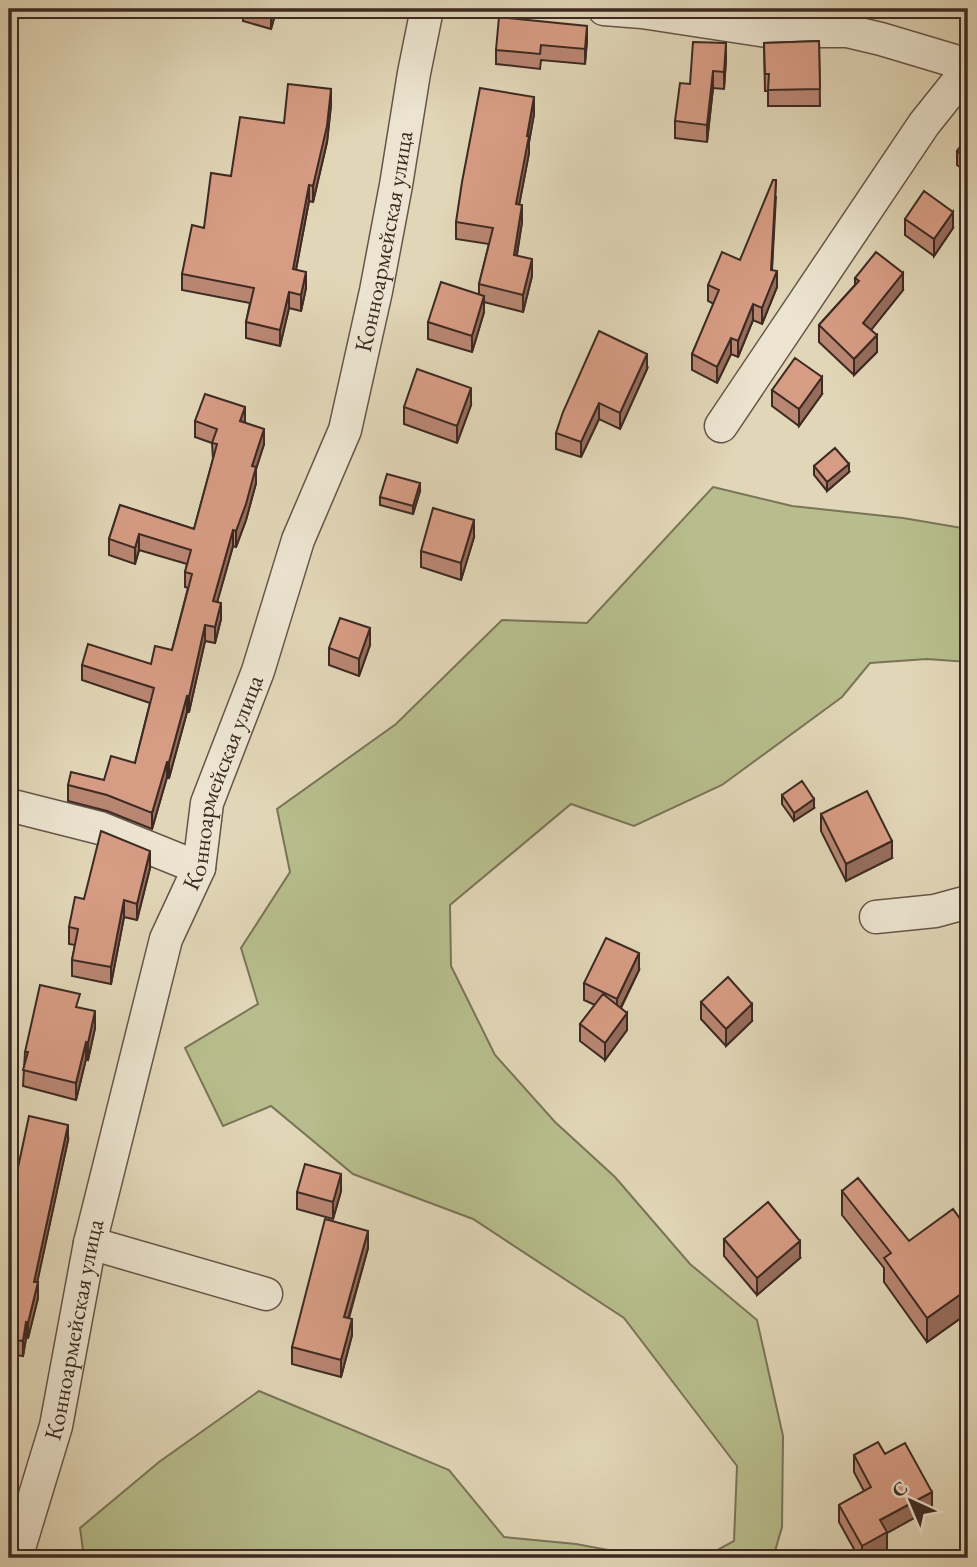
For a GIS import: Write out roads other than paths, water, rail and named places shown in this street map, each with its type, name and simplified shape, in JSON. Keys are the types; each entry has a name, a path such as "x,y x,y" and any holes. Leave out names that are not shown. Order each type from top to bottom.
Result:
{"street":[{"name":"Конноармейская улица","path":"16,1558 56,1426 90,1242 166,939 199,868 207,803 258,671 298,540 345,430 379,278 427,9"},
{"path":"604,9 642,12 767,32 847,32 881,39 968,67 924,124 721,426"},
{"path":"9,805 100,828 199,868"},
{"path":"876,917 935,911 968,902"},
{"path":"90,1242 267,1293"}]}
